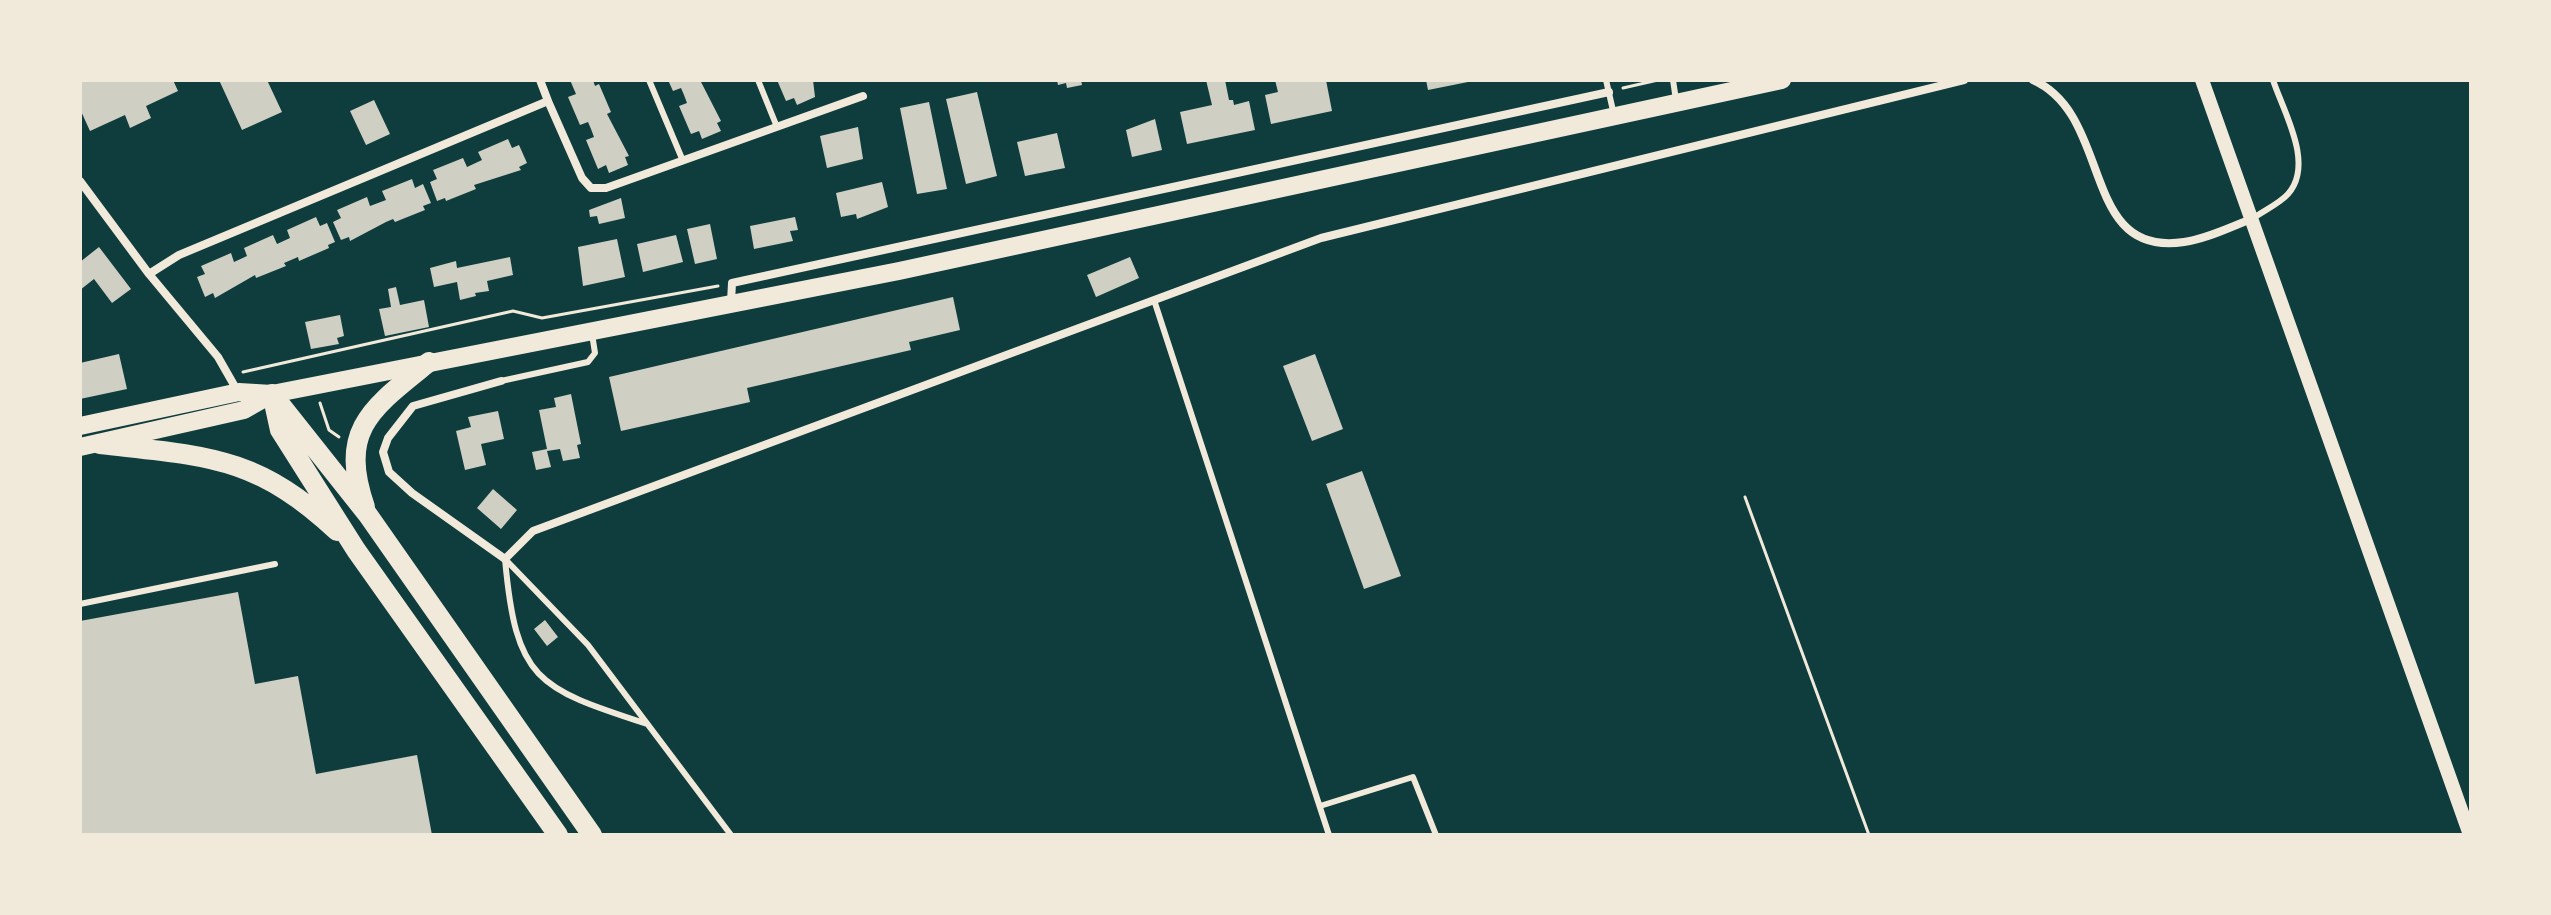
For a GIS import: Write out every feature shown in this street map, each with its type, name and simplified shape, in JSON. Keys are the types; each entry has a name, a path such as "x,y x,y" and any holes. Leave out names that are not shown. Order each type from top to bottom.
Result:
{"highway":[{"path":"368,515 355,473 356,443 369,413 429,362"},
{"path":"272,394 368,515 592,835"},
{"path":"272,394 280,430 356,550 558,835"},
{"path":"90,446 200,456 261,474 312,508 356,550"}],"main road":[{"path":"90,446 244,410 272,394 899,271 1782,80"},
{"path":"80,426 234,384 272,394"}],"street":[{"path":"540,80 582,178 591,188 606,188 863,96"},
{"path":"501,381 413,406 388,438 383,452 389,472 412,493 505,559 533,531 1321,238 1964,80"},
{"path":"2033,80 2056,94 2076,117 2108,204 2131,233 2163,243 2186,242 2249,220"},
{"path":"2202,80 2249,220 2470,835"},
{"path":"731,303 732,283 1609,92"},
{"path":"149,274 179,255 548,101"},
{"path":"80,181 234,384"},
{"path":"895,249 899,271"}],"lane":[{"path":"649,80 683,161"},
{"path":"758,80 777,127"},
{"path":"1606,80 1614,115"},
{"path":"1673,80 1676,102"},
{"path":"2249,220 2288,195 2298,172 2296,147 2273,80"},
{"path":"1154,300 1329,835"},
{"path":"501,381 588,362 595,353 592,330"},
{"path":"505,559 509,606 519,644 539,677 583,703 647,724"},
{"path":"505,559 588,645 731,835"},
{"path":"80,604 275,564"},
{"path":"1320,806 1413,777 1436,835"}],"path":[{"path":"1609,92 1658,80"},
{"path":"234,384 513,311 542,318 732,283"},
{"path":"318,385 321,413 329,430 356,443"},
{"path":"1745,497 1869,835"}],"building":[{"path":"80,80 173,80 178,91 146,106 151,118 130,128 125,115 90,131 80,109"},
{"path":"219,80 267,80 282,112 242,130"},
{"path":"570,80 593,80 595,86 599,84 611,112 607,114 629,156 625,157 628,165 609,173 606,165 598,169 586,140 594,137 591,129 588,122 580,125 568,97 576,94"},
{"path":"668,80 700,80 721,121 717,123 721,131 702,139 699,131 691,134 679,106 687,103 684,95 681,88 673,91"},
{"path":"777,80 813,80 815,97 797,105 794,98 786,101"},
{"path":"1057,80 1081,80 1082,85 1067,88 1066,83 1058,85"},
{"path":"1206,80 1225,80 1229,100 1233,100 1234,105 1249,101 1255,130 1187,144 1180,112 1212,105"},
{"path":"1275,80 1326,80 1332,111 1271,124 1265,95 1278,92"},
{"path":"1426,80 1473,80 1473,81 1428,90"},
{"path":"977,92 997,176 966,184 946,99"},
{"path":"374,100 390,134 366,145 350,111"},
{"path":"929,102 947,189 917,194 900,108"},
{"path":"1155,119 1162,150 1132,157 1126,130"},
{"path":"858,127 863,159 827,168 820,136"},
{"path":"1057,133 1065,168 1025,176 1017,142"},
{"path":"508,139 512,148 519,145 527,163 519,167 521,170 474,185 476,189 446,201 445,198 437,201 430,182 437,179 433,170 463,158 467,167 482,160 478,152"},
{"path":"412,179 415,188 423,184 431,203 423,206 425,210 395,222 393,219 350,241 349,237 341,240 333,222 341,218 337,210 367,197 370,206 386,200 382,191"},
{"path":"882,182 888,207 857,219 856,214 841,217 836,193"},
{"path":"621,198 625,218 599,224 597,216 590,217 589,210"},
{"path":"316,217 320,226 327,223 335,242 328,245 329,248 299,261 298,257 284,263 286,266 256,278 255,275 215,298 213,293 205,297 197,277 205,274 201,266 231,253 234,262 247,256 244,248 273,235 277,244 290,238 287,230"},
{"path":"795,217 798,230 790,231 793,241 754,249 750,226"},
{"path":"710,224 717,259 695,264 687,229"},
{"path":"676,235 683,262 643,272 637,244"},
{"path":"617,239 625,277 583,286 578,247"},
{"path":"99,247 131,289 112,303 94,279 80,290 80,262"},
{"path":"510,257 513,275 487,281 489,291 460,300 457,282 434,287 430,268 456,261 457,268"},
{"path":"1130,257 1139,278 1096,297 1087,275"},
{"path":"396,287 400,305 424,300 429,327 385,336 379,309 391,307 388,289"},
{"path":"953,297 960,330 909,342 911,350 747,388 750,402 621,431 609,377"},
{"path":"340,315 344,336 337,338 339,344 311,349 305,322"},
{"path":"119,354 127,389 80,399 80,363"},
{"path":"1315,354 1343,429 1312,441 1283,366"},
{"path":"571,394 581,444 577,445 580,458 563,461 560,449 547,451 551,467 536,470 532,452 547,449 539,410 556,407 554,398"},
{"path":"498,411 504,439 481,444 486,465 465,470 456,431 471,427 468,417"},
{"path":"1362,471 1401,576 1364,589 1326,484"},
{"path":"493,489 517,510 501,529 477,508"},
{"path":"238,592 255,684 298,676 316,774 417,755 432,835 80,835 80,621"},
{"path":"545,620 558,637 547,646 534,629"}]}
